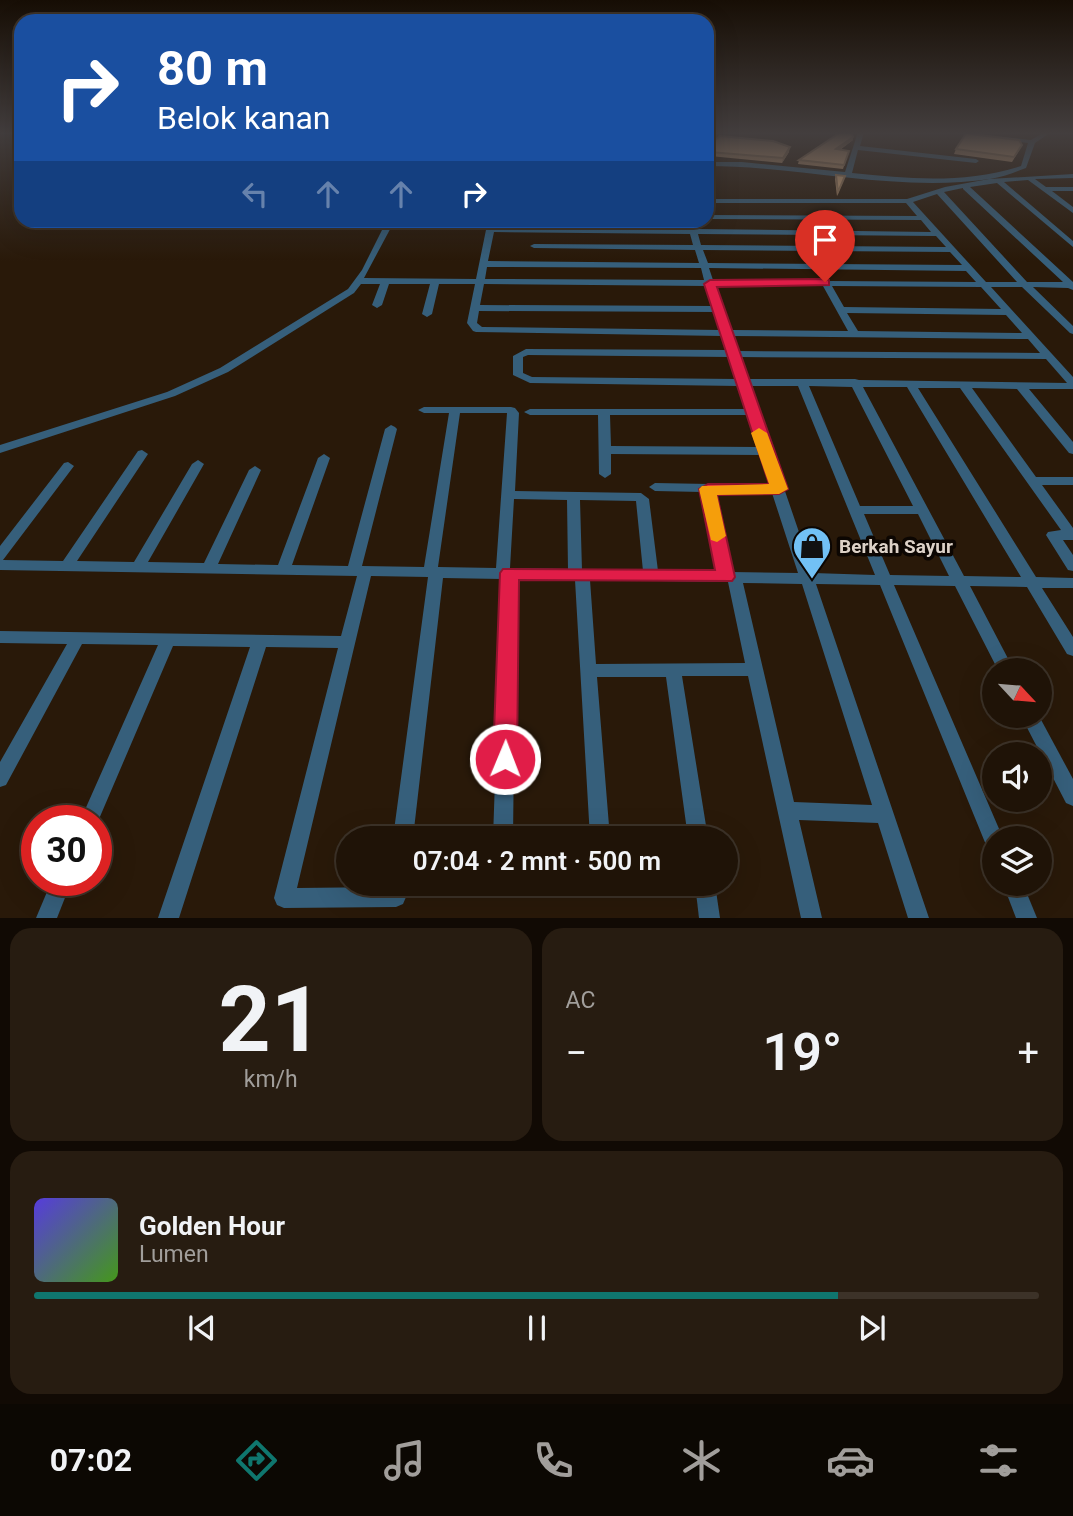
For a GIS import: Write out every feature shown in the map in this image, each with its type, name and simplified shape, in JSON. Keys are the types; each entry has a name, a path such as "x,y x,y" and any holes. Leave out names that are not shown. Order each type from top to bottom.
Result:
{"street":[{"path":"870,175 932,180 992,175"},
{"path":"714,201 908,201 939,191 999,181 1073,176"},
{"path":"1031,179 1073,211"},
{"path":"999,181 1073,245"},
{"path":"966,187 1072,285"},
{"path":"1045,189 1073,190"},
{"path":"939,191 1024,284 1073,331"},
{"path":"908,201 1073,384"},
{"path":"1063,202 1073,202"},
{"path":"714,216 922,218"},
{"path":"714,227 937,234"},
{"path":"0,449 171,394 209,378 336,302 360,281 387,228"},
{"path":"491,228 486,264 472,323 482,330 1029,336"},
{"path":"514,228 536,231 629,228"},
{"path":"692,228 919,918"},
{"path":"535,264 536,231"},
{"path":"534,246 951,250"},
{"path":"486,264 966,268"},
{"path":"427,314 436,280"},
{"path":"360,281 1072,285"},
{"path":"377,305 386,281"},
{"path":"825,282 854,333"},
{"path":"476,308 718,309"},
{"path":"841,310 1007,312"},
{"path":"1048,356 526,352 518,356 518,375 530,380 1073,384"},
{"path":"802,382 988,826"},
{"path":"855,382 1000,658"},
{"path":"910,384 1073,650"},
{"path":"963,384 1072,535"},
{"path":"1020,385 1073,450"},
{"path":"424,410 511,410 513,413 506,573 503,826"},
{"path":"404,826 433,572 455,410"},
{"path":"530,412 752,412"},
{"path":"604,412 605,474"},
{"path":"391,429 359,571 347,642 284,898 396,896"},
{"path":"605,450 765,451"},
{"path":"67,566 142,454"},
{"path":"283,570 324,458"},
{"path":"138,567 198,464"},
{"path":"0,556 68,466"},
{"path":"209,568 255,470"},
{"path":"1033,481 1073,481"},
{"path":"655,487 779,489"},
{"path":"708,489 754,669 812,918"},
{"path":"508,495 636,496 642,499 651,575"},
{"path":"573,495 599,826"},
{"path":"856,510 922,510"},
{"path":"1072,535 1053,535 1073,566"},
{"path":"0,565 1073,583"},
{"path":"0,637 347,642"},
{"path":"0,779 78,638"},
{"path":"96,805 168,640"},
{"path":"168,918 260,641"},
{"path":"589,671 754,669"},
{"path":"673,670 696,826"},
{"path":"1036,728 1073,797"},
{"path":"787,811 885,814"},
{"path":"46,918 55,896"},
{"path":"707,896 710,918"},
{"path":"1018,896 1027,918"}],"building":[{"path":"836,175 845,176 838,192"}],"slow traffic":[{"path":"717,536 708,489 779,489 759,433"}],"place":[{"name":"Berkah Sayur","path":"812,580"}],"route":[{"path":"505,759 509,573 725,577 708,489 779,489 710,284 825,282"}]}
